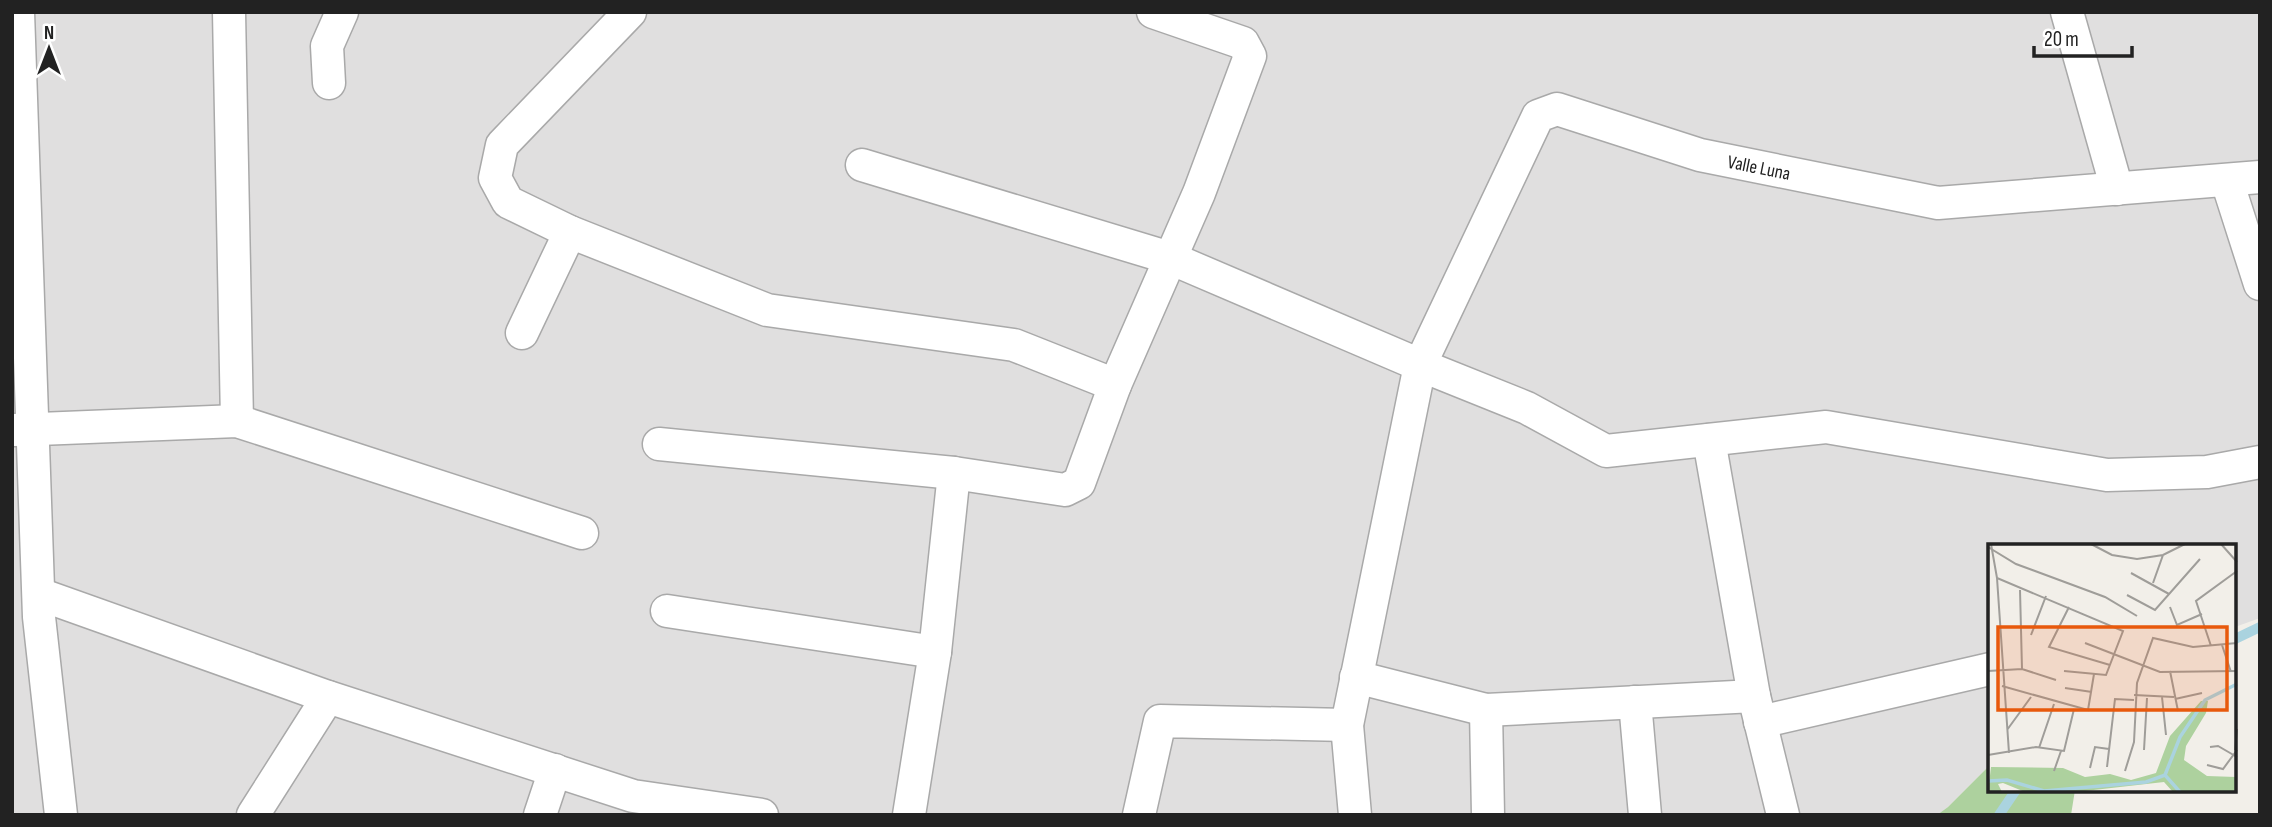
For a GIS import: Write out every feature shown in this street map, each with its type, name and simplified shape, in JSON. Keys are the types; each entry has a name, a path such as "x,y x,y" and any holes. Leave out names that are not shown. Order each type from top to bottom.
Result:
{"street":[{"path":"18,12 23,429 61,815"},
{"path":"229,12 237,421"},
{"path":"330,83 327,46 342,12"},
{"path":"630,12 502,145 495,178 508,202 570,232 767,310 1014,345 1115,385"},
{"path":"659,444 954,473 1065,490 1079,483 1115,385 1199,193 1250,56 1243,43 1153,12"},
{"path":"2067,12 2117,189"},
{"name":"Valle Luna","path":"1355,815 1347,724 1420,365 1538,116 1558,109 1700,155 1938,203 2260,177"},
{"path":"862,165 1170,258 1527,408 1606,451 1826,427 2107,475 2207,472 2260,462"},
{"path":"2227,180 2260,284"},
{"path":"522,333 570,232"},
{"path":"23,429 237,421 582,533"},
{"path":"1709,440 1757,709 1783,815"},
{"path":"909,815 935,652 954,473"},
{"path":"38,594 328,697 633,796 759,815"},
{"path":"667,611 935,652"},
{"path":"1356,677 1486,710 1635,702 1757,709 1988,669"},
{"path":"253,815 328,697"},
{"path":"1635,702 1645,815"},
{"path":"1486,710 1488,815"},
{"path":"1139,815 1160,721 1347,724"},
{"path":"540,815 555,771"}],"shaded area":[{"path":"12,12 2260,12 2260,618 2237,626 2237,544 1988,544 1988,767 1937,815 12,815"}],"green space":[{"path":"1988,767 1988,792 2075,792 2071,815 1937,815"}],"waterway":[{"path":"2237,638 2260,627"},
{"path":"1999,815 2015,792"}]}
